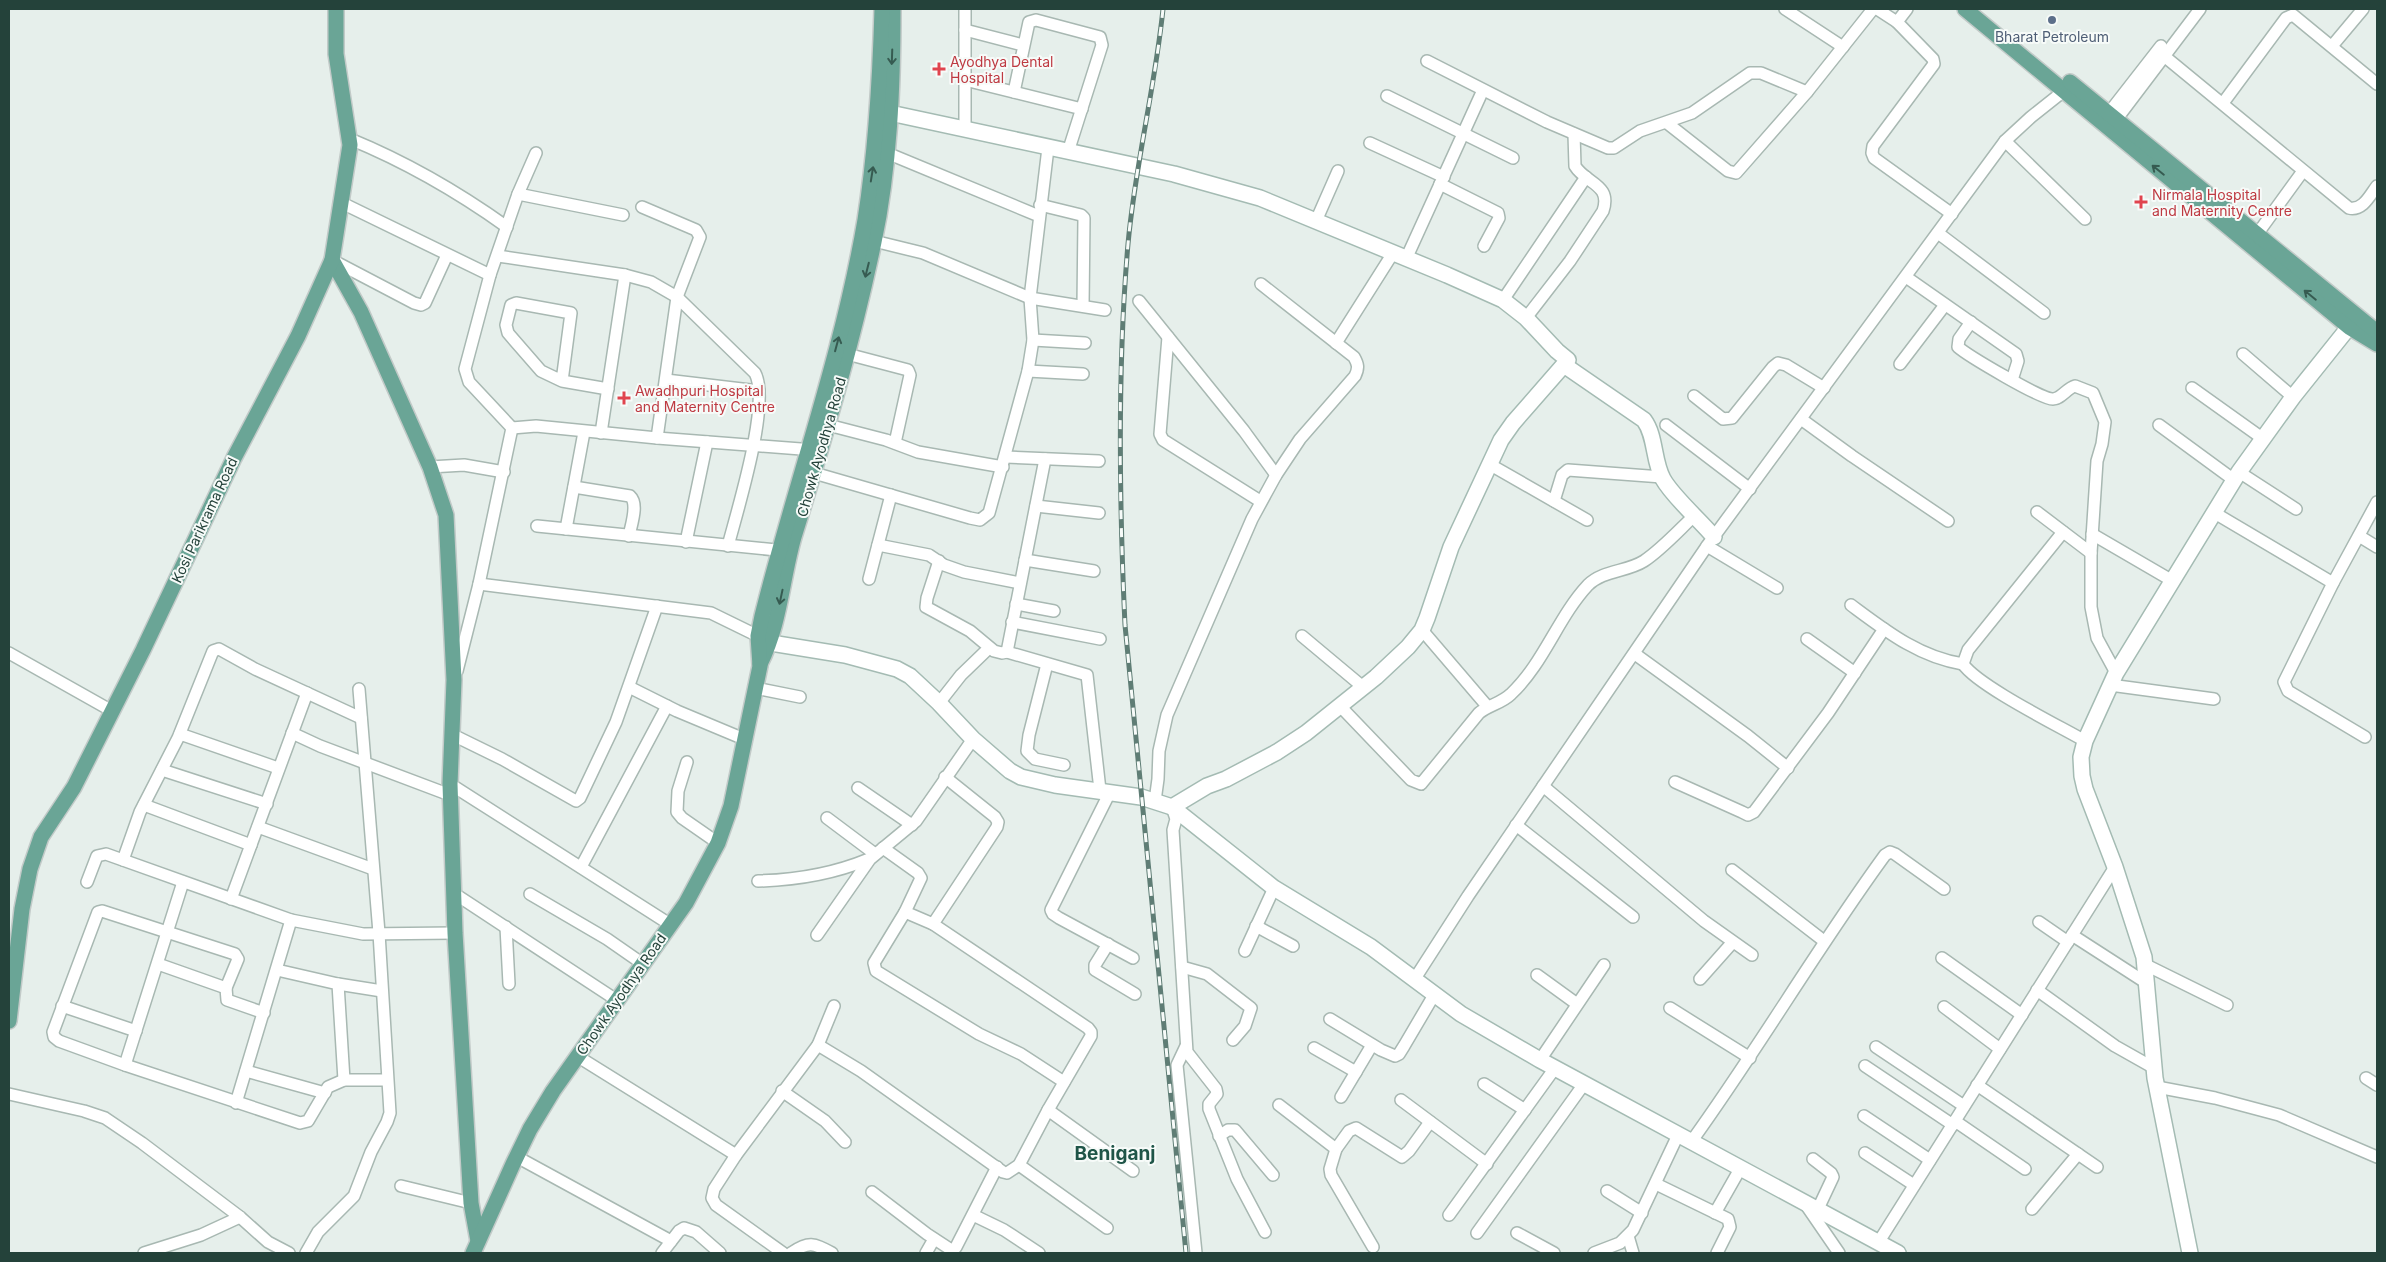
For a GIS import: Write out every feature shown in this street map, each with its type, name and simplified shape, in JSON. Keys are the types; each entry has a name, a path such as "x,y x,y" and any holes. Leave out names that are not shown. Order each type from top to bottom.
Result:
{"main road":[{"name":"Kosi Parikrama Road","path":"9,1021 22,909 30,869 41,837 74,787 234,458 298,336 332,260 350,139 336,54 336,9"},
{"path":"784,551 815,450 864,222 875,153 882,9"},
{"path":"887,153 893,9"},
{"path":"1965,9 2065,90 2109,130 2331,304 2374,335"},
{"path":"1979,9 2258,233 2331,304 2349,327 2374,335"},
{"path":"890,113 1215,184 1260,198 1503,300 1526,318 1568,360 1513,423 1489,464 1451,547 1422,630 1408,648 1306,733 1277,752 1226,779 1207,786 1172,807"},
{"name":"Chowk Ayodhya Road","path":"476,1247 517,1157 553,1091 671,925 701,878 718,843 731,806 784,551 814,473 815,450 828,425 848,349 874,241 887,153"},
{"path":"332,260 361,312 430,467 446,515 454,680 450,789 455,933 471,1203 476,1247"},
{"path":"2190,1253 2154,1068 2146,965 2140,939 2082,776 2081,756 2085,741 2113,679 2213,512 2262,438 2349,327"},
{"path":"1564,365 1644,420 1649,427 1654,456 1662,477 1695,515 1711,541"},
{"path":"765,639 882,663 910,676 973,739 1021,777 1055,785 1105,791 1155,801 1172,807 1274,888 1371,947 1460,1014 1540,1060 1898,1253"}],"street":[{"path":"965,9 965,130"},
{"path":"1785,9 1843,46"},
{"path":"1667,123 1728,171 1736,173 1807,92 1873,9"},
{"path":"1877,9 1896,22 1933,59 1934,64 1873,146 1872,153 1874,158 1952,214"},
{"path":"1896,22 1907,9"},
{"path":"2112,117 2161,53 2190,9"},
{"path":"2161,53 2200,9"},
{"path":"2332,46 2363,9"},
{"path":"2223,104 2289,16 2297,17 2377,84"},
{"path":"1014,92 1027,26 1032,20 1100,37 1102,45 1068,152"},
{"path":"965,30 1023,45"},
{"path":"2161,53 2349,208 2354,209 2362,206 2377,186"},
{"path":"1427,61 1574,134 1608,148 1614,148 1640,131 1692,113 1750,73 1760,73 1807,92"},
{"path":"965,80 1082,109"},
{"path":"1336,343 1399,256 1442,180 1483,90"},
{"path":"1414,980 1516,825 1711,541 2005,141 2065,90"},
{"path":"1387,96 1513,158"},
{"path":"1526,318 1570,261 1603,211 1605,196 1602,190 1575,166 1574,134"},
{"path":"350,139 462,196 507,227"},
{"path":"2005,141 2085,219"},
{"path":"1370,143 1442,180 1498,213 1499,218 1484,246"},
{"path":"814,473 980,520 989,513 1028,371 1034,340 1030,298 1039,210 1048,148"},
{"path":"512,428 469,382 466,373 490,275 518,194 536,153"},
{"path":"887,153 1039,210 1078,214 1084,218 1083,306"},
{"path":"1316,221 1338,170"},
{"path":"2258,233 2303,171"},
{"path":"1503,300 1586,177"},
{"path":"518,194 623,215"},
{"path":"342,202 490,275"},
{"path":"642,207 699,232 700,243 677,297 657,438"},
{"path":"1938,233 2044,313"},
{"path":"874,241 923,253 1030,298 1105,310"},
{"path":"332,260 418,305 425,303 447,255"},
{"path":"498,256 625,275 651,282 677,297 755,373 759,380 759,391 754,445 728,546"},
{"path":"601,433 625,275"},
{"path":"1906,277 2017,356 2012,380"},
{"path":"1155,801 1159,751 1167,715 1260,502 1276,474 1300,439 1355,376 1358,364 1354,357 1261,284"},
{"path":"1139,301 1244,431 1276,474"},
{"path":"562,381 571,313 516,303 511,305 506,325 508,333 541,371 562,381 608,389"},
{"path":"1900,364 1945,305"},
{"path":"1971,322 1959,339 1958,346 2012,380 2049,399 2058,398 2075,386 2093,393 2105,422 2097,461 2091,553 2091,607 2096,638 2113,679 2214,700"},
{"path":"1168,337 1160,434 1163,440 1260,502"},
{"path":"1034,340 1085,343"},
{"path":"848,349 908,370 910,375 894,443"},
{"path":"2243,354 2293,397"},
{"path":"1694,396 1723,419 1732,418 1773,367 1778,364 1786,365 1824,388"},
{"path":"1028,371 1083,374"},
{"path":"666,380 759,391"},
{"path":"2192,388 2262,438"},
{"path":"1801,419 1948,521"},
{"path":"828,425 894,443 918,452 1004,462 1045,459 1099,461"},
{"path":"1666,425 1750,489"},
{"path":"2159,425 2236,476 2296,509"},
{"path":"512,428 536,426 584,432 815,450"},
{"path":"454,680 479,584 512,428"},
{"path":"566,529 584,432"},
{"path":"686,542 707,442"},
{"path":"1008,652 1012,622 1045,459"},
{"path":"1489,464 1587,520"},
{"path":"430,467 464,465 504,472"},
{"path":"1554,501 1562,475 1568,470 1662,477"},
{"path":"574,487 630,496 634,499 629,536"},
{"path":"869,579 891,495"},
{"path":"2365,737 2285,687 2286,675 2377,502"},
{"path":"1036,506 1099,513"},
{"path":"2037,512 2091,553"},
{"path":"2213,512 2333,583"},
{"path":"1340,706 1411,780 1421,784 1478,713 1487,706 1503,701 1524,680 1587,586 1601,576 1645,560 1695,515"},
{"path":"537,526 784,551"},
{"path":"1963,664 1968,650 2062,532"},
{"path":"2092,534 2171,580"},
{"path":"2359,536 2377,547"},
{"path":"1711,541 1778,588"},
{"path":"878,544 929,555 964,572 1020,583"},
{"path":"1025,560 1094,571"},
{"path":"939,561 926,607 970,631 988,648 1082,672 1088,678 1105,791 1052,910 1053,914 1059,918 1133,958"},
{"path":"479,584 711,613 765,639"},
{"path":"1016,604 1054,611"},
{"path":"1851,605 1884,629 1930,656 1963,664 1972,674 2000,692 2085,741"},
{"path":"453,735 502,759 576,801 580,798 608,739 629,687 657,606"},
{"path":"1012,622 1100,639"},
{"path":"1675,782 1748,815 1754,812 1788,768 1884,629"},
{"path":"1422,630 1487,706"},
{"path":"1302,636 1363,687"},
{"path":"1807,639 1854,673"},
{"path":"939,703 988,648"},
{"path":"122,860 144,805 180,734 213,651 219,649 306,693 361,718"},
{"path":"9,653 112,711"},
{"path":"1635,654 1748,736 1788,768"},
{"path":"1047,664 1031,727 1028,751 1035,759 1064,765"},
{"path":"629,687 667,706 746,733"},
{"path":"755,688 800,697"},
{"path":"306,1253 318,1232 346,1206 357,1190 371,1152 390,1113 386,1080 378,933 359,689"},
{"path":"231,899 306,693"},
{"path":"581,867 667,706"},
{"path":"292,733 365,763 450,789 581,867 671,925"},
{"path":"180,734 278,768"},
{"path":"817,936 876,854 912,825 973,739"},
{"path":"687,762 678,791 677,812 682,818 718,843"},
{"path":"162,770 267,804"},
{"path":"933,924 997,827 998,822 995,817 946,777"},
{"path":"1543,786 1732,943 1752,955"},
{"path":"858,788 912,825"},
{"path":"144,805 251,845"},
{"path":"1172,807 1176,819 1173,830 1186,1046 1190,1059 1216,1089 1217,1094 1209,1104 1209,1109 1237,1179 1266,1232"},
{"path":"827,818 876,854 918,873 921,878 905,912 874,963 876,971 979,1034 1021,1054 1064,1082"},
{"path":"1516,825 1633,917"},
{"path":"258,827 373,869"},
{"path":"1594,1253 1620,1243 1628,1236 1684,1138 1750,1058 1824,941 1885,855 1890,852 1944,888"},
{"path":"87,882 97,856 106,854 292,920 363,934 455,933"},
{"path":"758,881 801,878 839,870 876,854"},
{"path":"1878,1243 2115,867"},
{"path":"1732,870 1824,941"},
{"path":"125,1065 183,882"},
{"path":"1245,951 1274,888"},
{"path":"455,894 618,1000"},
{"path":"530,894 608,939 643,964"},
{"path":"264,1013 227,1000 226,988 238,956 168,931 102,911 98,912 62,1006 54,1028 54,1037 59,1041 125,1065 236,1103 305,1123 328,1088 344,1080 386,1080"},
{"path":"818,1045 861,1071 1007,1173 1019,1165 1091,1032 933,924 905,912"},
{"path":"236,1103 292,920"},
{"path":"2038,922 2148,984"},
{"path":"1256,926 1292,946"},
{"path":"506,927 509,984"},
{"path":"1700,979 1732,943"},
{"path":"1108,944 1095,965 1095,970 1135,994"},
{"path":"1942,958 2022,1015"},
{"path":"158,964 226,988"},
{"path":"1540,1060 1604,965"},
{"path":"2146,965 2227,1005"},
{"path":"1182,967 1207,974 1251,1008 1245,1026 1234,1040"},
{"path":"277,970 338,984 382,991"},
{"path":"1537,976 1578,1004"},
{"path":"338,984 344,1080"},
{"path":"2037,990 2115,1046 2154,1068"},
{"path":"1330,1019 1390,1055 1399,1054 1434,995"},
{"path":"62,1006 136,1031"},
{"path":"783,1253 716,1205 712,1198 714,1189 736,1154 818,1045 834,1006"},
{"path":"1944,1006 2000,1049"},
{"path":"1670,1008 1750,1058"},
{"path":"1341,1097 1372,1045"},
{"path":"1186,1046 1177,1065 1196,1253"},
{"path":"1876,1047 1964,1106"},
{"path":"1314,1048 1356,1072"},
{"path":"577,1056 736,1154"},
{"path":"1865,1066 2026,1169"},
{"path":"1449,1215 1555,1068"},
{"path":"246,1071 325,1093"},
{"path":"2366,1078 2377,1085"},
{"path":"1484,1084 1525,1110"},
{"path":"1477,1233 1584,1084"},
{"path":"1977,1085 2097,1167"},
{"path":"2157,1087 2232,1102 2279,1115 2377,1158"},
{"path":"782,1092 825,1121 845,1142"},
{"path":"9,1094 105,1118 142,1143 240,1217 268,1242 289,1253"},
{"path":"1401,1100 1486,1164"},
{"path":"1279,1105 1336,1149"},
{"path":"1048,1110 1133,1171"},
{"path":"1864,1116 1930,1160"},
{"path":"1374,1246 1331,1175 1330,1169 1336,1149 1349,1131 1356,1128 1402,1157 1409,1151 1430,1122"},
{"path":"1219,1136 1228,1130 1235,1130 1273,1175"},
{"path":"1865,1153 1914,1185"},
{"path":"2032,1209 2078,1154"},
{"path":"517,1157 671,1241"},
{"path":"1813,1160 1831,1173 1833,1177 1812,1208 1839,1253"},
{"path":"1019,1165 1107,1228"},
{"path":"872,1192 952,1251 956,1248 997,1167"},
{"path":"1715,1213 1740,1169"},
{"path":"1656,1184 1715,1213 1730,1223 1717,1253"},
{"path":"401,1186 471,1203"},
{"path":"1608,1190 1642,1213"},
{"path":"973,1215 1004,1230 1039,1253"},
{"path":"144,1253 201,1235 240,1217"},
{"path":"662,1253 678,1231 689,1228 720,1253"},
{"path":"1517,1233 1554,1253"},
{"path":"1628,1236 1633,1253"},
{"path":"926,1253 934,1239"},
{"path":"791,1253 808,1244 814,1244 832,1253"}],"railway":[{"path":"1163,9 1135,185 1128,244 1122,339 1120,482 1125,625 1186,1253"}],"place":[{"name":"Bharat Petroleum","path":"2052,20"},
{"name":"Ayodhya Dental Hospital","path":"939,69"},
{"name":"Nirmala Hospital and Maternity Centre","path":"2141,202"},
{"name":"Awadhpuri Hospital and Maternity Centre","path":"624,398"}],"district":[{"name":"Beniganj","path":"1115,1153"}]}
